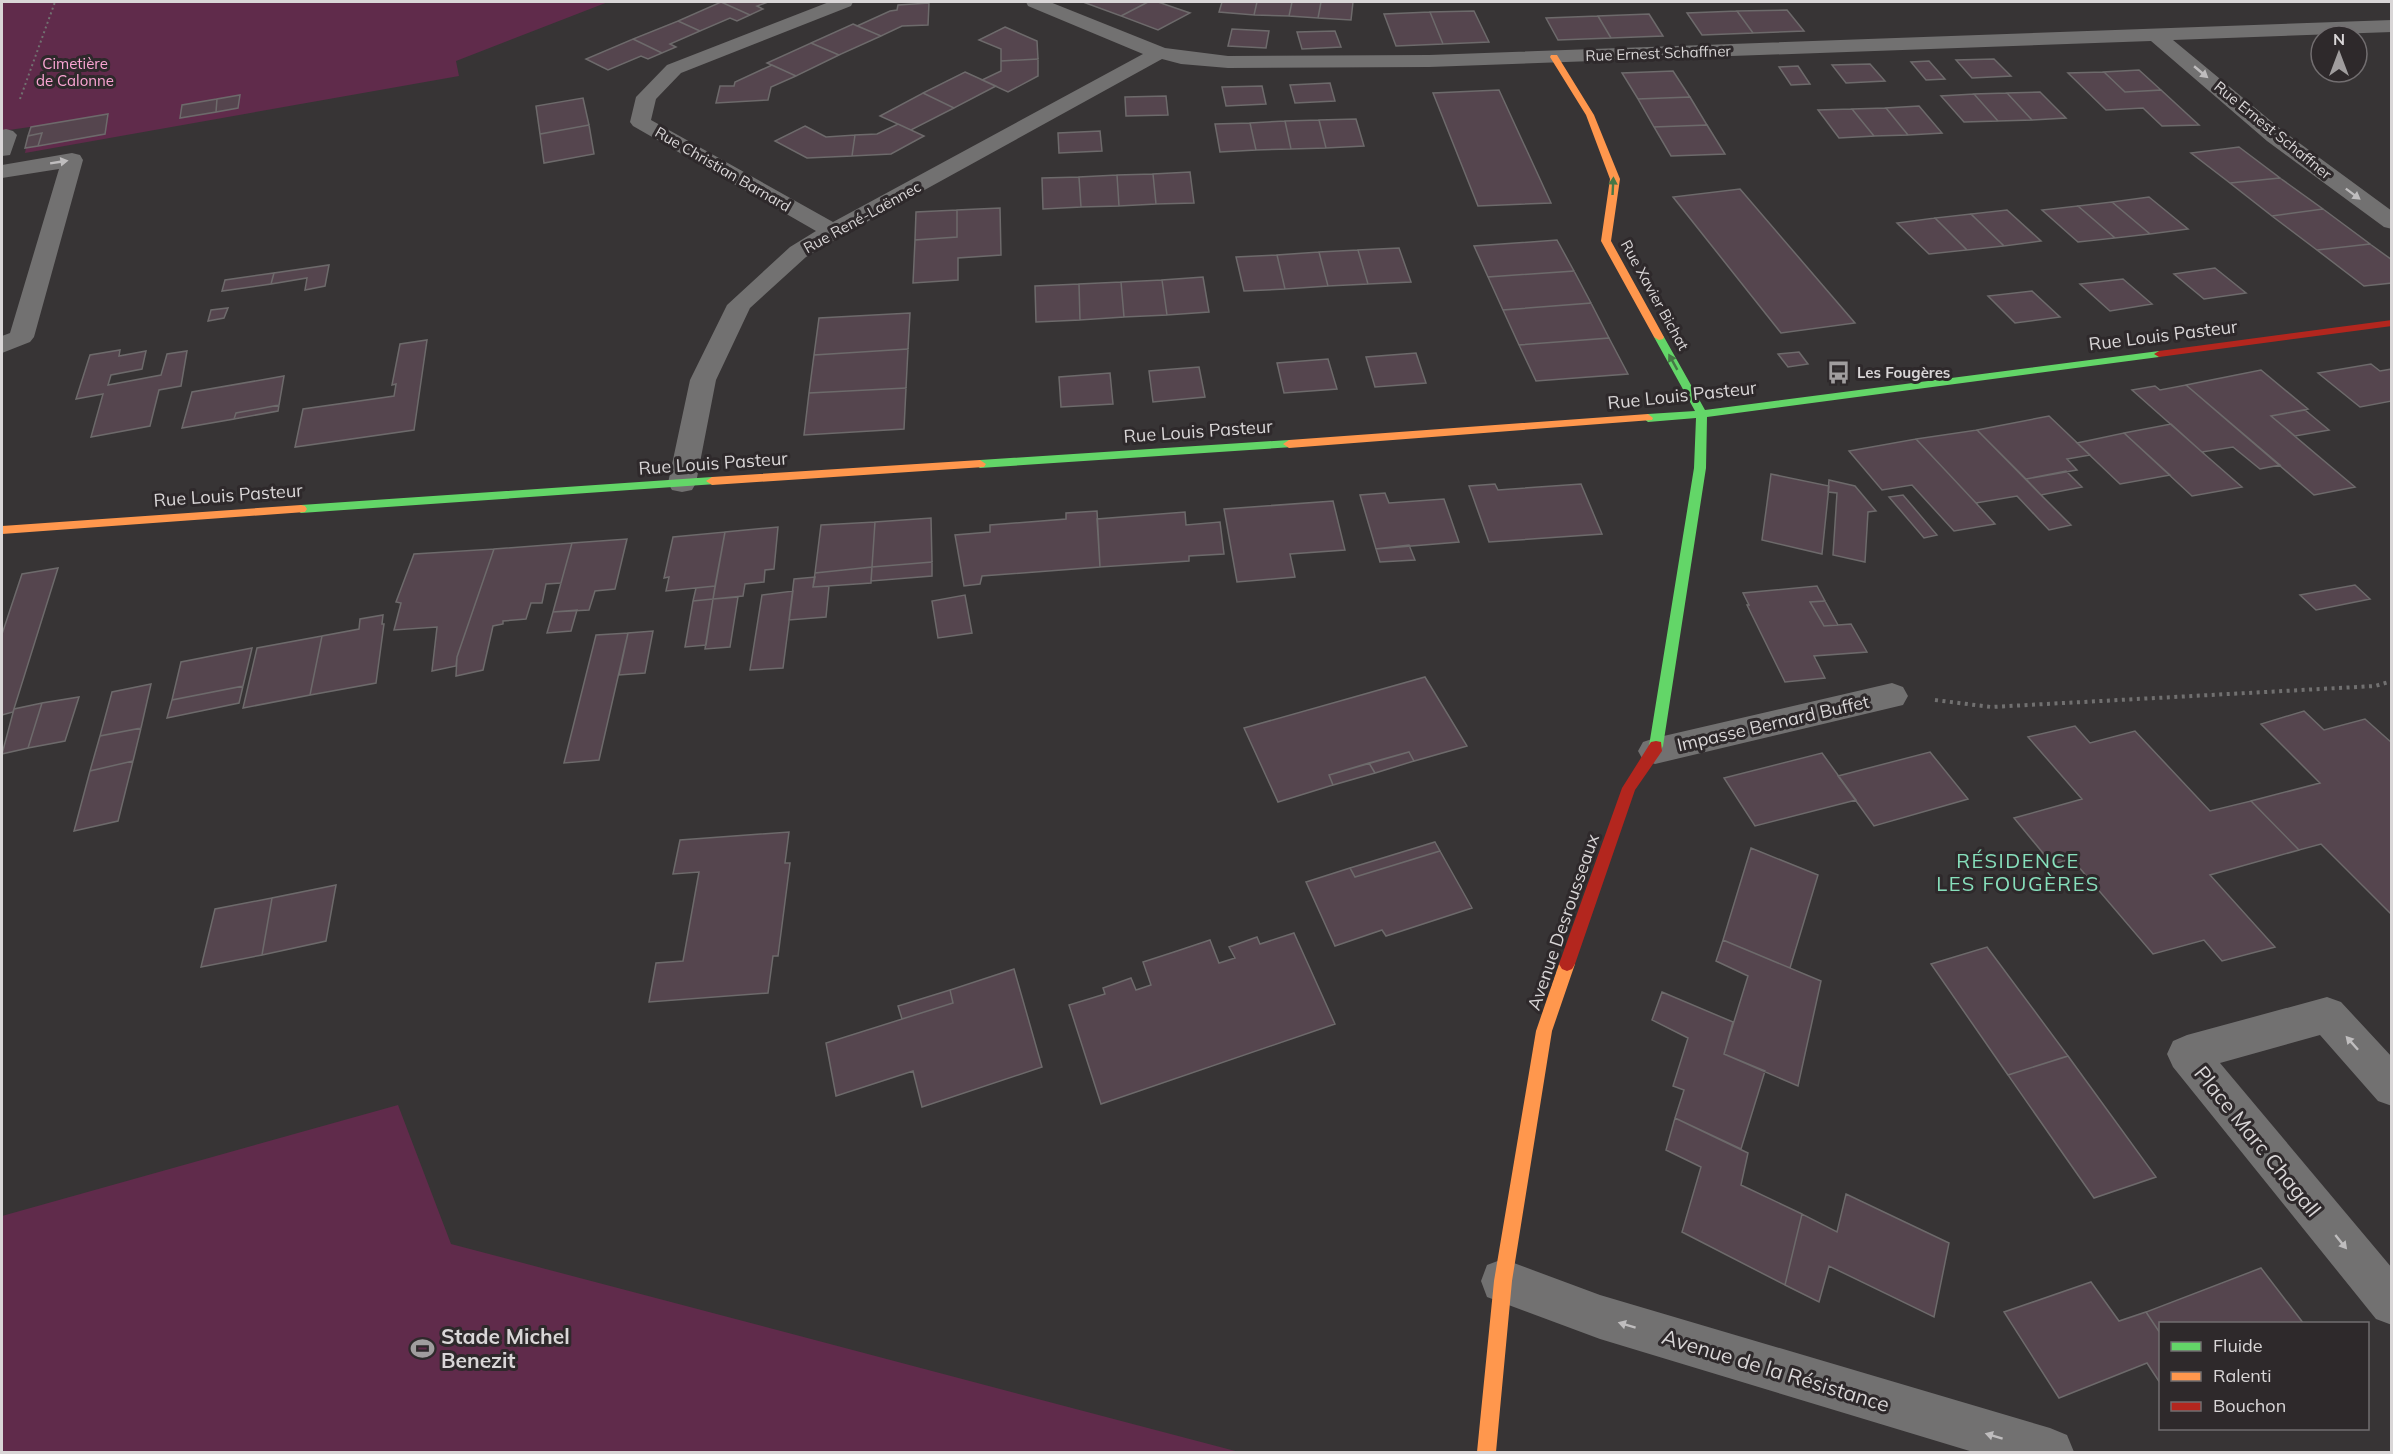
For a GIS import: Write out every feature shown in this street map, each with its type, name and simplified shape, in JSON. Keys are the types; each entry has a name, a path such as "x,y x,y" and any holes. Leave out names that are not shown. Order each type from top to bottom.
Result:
{"street":[{"name":"Rue Christian Barnard","path":"833,231 640,122 646,97 674,69 844,2"},
{"path":"1035,2 1160,53"},
{"name":"Rue Ernest Schaffner","path":"1160,53 1181,58 1228,62 1429,61 2391,26"},
{"name":"Rue Ernest Schaffner","path":"2156,35 2275,136 2391,222"},
{"name":"Rue René-Laënnec","path":"682,483 703,380 739,305 798,252 833,231 1160,53"},
{"name":"Rue Xavier Bichat","path":"1554,57 1590,115 1615,179 1606,241 1701,414"},
{"path":"2,171 72,160 21,337 2,345"},
{"name":"Rue Louis Pasteur","path":"2,530 1503,430 1701,414 2391,323"},
{"name":"Avenue Desrousseaux","path":"1486,1452 1503,1281 1544,1031 1629,788 1654,751 1700,468 1701,414"},
{"name":"Impasse Bernard Buffet","path":"1654,751 1892,696"},
{"name":"Place Marc Chagall","path":"2391,1087 2327,1015 2187,1054 2391,1303"},
{"name":"Avenue de la Résistance","path":"1503,1281 1600,1317 2050,1452"}],"path":[{"path":"4,142 55,2"},
{"path":"1892,696 1990,707 2375,686 2391,681"}],"green space":[{"name":"Cimetière de Calonne","path":"2,2 608,2 456,61 459,76 25,153 30,127 2,131"},
{"name":"Stade Michel Benezit","path":"398,1105 451,1244 1239,1452 2,1452 2,1216"}],"building":[{"path":"721,2 768,2 757,6 763,9 750,15"},
{"path":"721,2 750,15 737,21 730,18 700,31 678,21"},
{"path":"1083,2 1148,2 1121,16"},
{"path":"1148,2 1158,2 1190,13 1158,30 1121,16"},
{"path":"1222,2 1257,2 1254,15 1219,12"},
{"path":"1257,2 1292,2 1289,16 1254,15"},
{"path":"1292,2 1321,2 1318,18 1289,16"},
{"path":"1321,2 1353,2 1351,20 1318,18"},
{"path":"929,3 928,25 902,26 881,36 857,26 897,10 898,5"},
{"path":"1787,10 1804,31 1753,33 1737,11"},
{"path":"1474,11 1489,42 1443,44 1430,12"},
{"path":"1737,11 1753,33 1702,35 1687,13"},
{"path":"1430,12 1443,44 1396,46 1384,14"},
{"path":"1649,14 1663,36 1611,38 1598,16"},
{"path":"1598,16 1611,38 1558,40 1546,18"},
{"path":"678,21 700,31 670,44 676,47 662,53 633,39"},
{"path":"853,24 881,36 839,55 811,43"},
{"path":"1005,27 1037,41 1038,59 1001,61 1001,49 979,40"},
{"path":"1232,29 1269,31 1266,48 1228,46"},
{"path":"1335,31 1341,47 1302,49 1297,32"},
{"path":"633,39 662,53 648,59 641,56 608,70 586,59"},
{"path":"811,43 839,55 796,76 767,63"},
{"path":"1038,59 1038,76 1008,92 982,80 1001,71 1001,61"},
{"path":"1994,59 2011,76 1972,78 1956,60"},
{"path":"1929,61 1945,79 1926,80 1911,62"},
{"path":"1870,64 1885,81 1846,83 1832,65"},
{"path":"772,65 796,76 771,87 768,100 716,103 720,86 734,86 735,82"},
{"path":"1798,66 1810,84 1791,85 1779,67"},
{"path":"2139,70 2161,90 2125,92 2104,72"},
{"path":"1673,71 1690,97 1638,99 1622,73"},
{"path":"965,72 996,86 954,108 923,93"},
{"path":"2104,72 2125,92 2161,90 2199,125 2162,126 2143,108 2106,110 2068,73"},
{"path":"1330,83 1335,101 1295,103 1290,85"},
{"path":"1262,86 1266,104 1226,106 1222,87"},
{"path":"1499,90 1551,203 1478,206 1433,93"},
{"path":"2040,92 2066,118 2032,120 2007,93"},
{"path":"923,93 954,108 911,130 880,116"},
{"path":"2007,93 2032,120 1998,121 1974,94"},
{"path":"1974,94 1998,121 1964,122 1941,96"},
{"path":"240,95 238,108 216,112 217,99"},
{"path":"1166,96 1168,115 1126,116 1125,97"},
{"path":"1690,97 1707,125 1654,127 1638,99"},
{"path":"583,98 589,125 540,134 536,106"},
{"path":"217,99 216,112 180,118 182,105"},
{"path":"1919,106 1942,133 1908,135 1886,108"},
{"path":"1886,108 1908,135 1874,136 1852,109"},
{"path":"1852,109 1874,136 1839,138 1818,110"},
{"path":"108,114 105,134 38,146 42,133 28,136 31,127"},
{"path":"1356,119 1364,146 1326,148 1319,120"},
{"path":"1319,120 1326,148 1291,149 1285,121"},
{"path":"1285,121 1291,149 1256,150 1250,123"},
{"path":"1250,123 1256,150 1220,152 1215,124"},
{"path":"898,124 924,136 891,154 852,156 855,135 877,134"},
{"path":"589,125 594,154 544,163 540,134"},
{"path":"1707,125 1725,154 1671,156 1654,127"},
{"path":"805,126 826,137 855,135 852,156 807,158 775,141"},
{"path":"1100,131 1102,151 1059,153 1058,133"},
{"path":"42,133 38,146 25,148 28,136"},
{"path":"2239,147 2280,178 2230,183 2191,153"},
{"path":"1190,172 1194,203 1156,204 1153,174"},
{"path":"1153,174 1156,204 1119,206 1117,175"},
{"path":"1117,175 1119,206 1081,207 1079,177"},
{"path":"1079,177 1081,207 1043,209 1042,178"},
{"path":"2280,178 2323,209 2272,216 2230,183"},
{"path":"1740,189 1855,323 1781,333 1673,197"},
{"path":"2149,197 2188,229 2150,234 2112,202"},
{"path":"2112,202 2150,234 2115,238 2078,206"},
{"path":"2078,206 2115,238 2078,242 2042,210"},
{"path":"1000,208 1001,255 958,258 958,280 913,283 915,240 957,237 957,210"},
{"path":"2323,209 2370,244 2317,250 2272,216"},
{"path":"957,210 957,237 915,240 916,212"},
{"path":"2007,210 2041,241 2004,246 1971,214"},
{"path":"1971,214 2004,246 1967,250 1935,218"},
{"path":"1935,218 1967,250 1929,254 1897,223"},
{"path":"1557,240 1574,271 1488,277 1474,246"},
{"path":"2370,244 2392,260 2392,283 2364,286 2317,250"},
{"path":"1399,248 1411,282 1368,284 1358,250"},
{"path":"1358,250 1368,284 1328,286 1319,252"},
{"path":"1319,252 1328,286 1285,289 1277,255"},
{"path":"1277,255 1285,289 1244,291 1236,257"},
{"path":"329,265 325,286 305,290 307,278 271,284 274,273"},
{"path":"2215,268 2246,293 2204,299 2174,274"},
{"path":"1574,271 1591,303 1503,310 1488,277"},
{"path":"274,273 271,284 222,291 225,280"},
{"path":"1203,277 1209,312 1167,315 1162,280"},
{"path":"2123,279 2152,304 2110,311 2080,284"},
{"path":"1162,280 1167,315 1124,317 1121,282"},
{"path":"1121,282 1124,317 1080,320 1079,284"},
{"path":"1079,284 1080,320 1036,322 1035,286"},
{"path":"2032,291 2060,317 2015,323 1988,296"},
{"path":"1591,303 1609,338 1519,345 1503,310"},
{"path":"228,308 224,318 208,321 211,310"},
{"path":"910,313 908,349 814,355 819,318"},
{"path":"1609,338 1628,374 1536,381 1519,345"},
{"path":"427,340 414,430 295,447 303,409 394,396 396,384 392,385 400,344"},
{"path":"908,349 906,388 809,393 814,355"},
{"path":"120,350 119,356 146,351 142,369 111,375 108,385 161,375 167,354 187,351 181,386 159,390 150,426 91,437 103,394 76,399 90,355"},
{"path":"1799,352 1808,364 1788,367 1778,354"},
{"path":"1416,353 1426,383 1375,387 1366,357"},
{"path":"1328,359 1337,389 1284,393 1277,363"},
{"path":"2371,364 2380,371 2392,369 2392,401 2360,407 2318,373"},
{"path":"1199,367 1205,397 1153,402 1149,371"},
{"path":"2261,370 2308,409 2271,416 2355,487 2314,495 2186,385"},
{"path":"1110,373 1113,404 1061,407 1059,377"},
{"path":"284,376 279,405 236,413 234,419 182,428 192,392"},
{"path":"2186,385 2280,465 2260,469 2233,447 2202,452 2132,390 2155,386 2160,390"},
{"path":"906,388 904,429 804,435 809,393"},
{"path":"279,405 278,411 234,419 236,413"},
{"path":"2305,410 2329,430 2295,436 2271,416"},
{"path":"2049,416 2090,455 2067,459 2077,470 2026,479 1977,430"},
{"path":"2171,424 2242,487 2192,496 2124,433"},
{"path":"1977,430 2071,525 2049,530 2017,496 1976,503 1916,439"},
{"path":"2124,433 2170,475 2120,484 2077,443"},
{"path":"1916,439 1995,524 1954,531 1912,485 1882,490 1849,451"},
{"path":"2066,471 2082,487 2041,495 2026,479"},
{"path":"1771,474 1829,486 1822,554 1762,540"},
{"path":"1829,480 1855,486 1876,511 1868,512 1865,562 1833,555 1837,493 1828,492"},
{"path":"1495,484 1498,490 1581,484 1602,534 1489,542 1469,486"},
{"path":"1385,493 1389,503 1444,499 1459,542 1376,549 1360,495"},
{"path":"1903,495 1937,535 1924,538 1889,497"},
{"path":"1333,501 1345,550 1290,554 1295,577 1237,582 1224,509"},
{"path":"1097,511 1100,567 982,576 980,584 964,586 955,535 990,532 990,525 1066,519 1066,513"},
{"path":"1185,512 1186,525 1220,522 1224,554 1189,556 1189,561 1100,567 1097,519"},
{"path":"931,518 932,562 872,567 875,522"},
{"path":"875,522 872,567 815,573 821,525"},
{"path":"778,527 774,569 765,570 764,582 745,584 743,596 713,599 725,532"},
{"path":"725,532 715,586 666,591 669,577 664,578 673,537"},
{"path":"627,539 615,589 595,591 589,610 553,612 572,543"},
{"path":"572,543 561,583 546,584 542,603 531,603 526,619 503,621 503,624 493,626 483,670 456,676 457,657 494,549"},
{"path":"1409,545 1415,560 1380,562 1376,549"},
{"path":"494,549 457,657 456,666 432,671 437,627 394,630 401,603 396,602 414,554"},
{"path":"932,562 932,576 871,581 872,567"},
{"path":"872,567 871,583 813,587 815,573"},
{"path":"58,568 13,712 2,715 2,634 22,574"},
{"path":"815,577 813,587 829,586 826,617 789,620 794,579"},
{"path":"2355,585 2370,599 2316,610 2300,595"},
{"path":"715,586 713,599 693,601 696,588"},
{"path":"1817,586 1825,601 1810,602 1824,626 1851,624 1867,652 1814,656 1825,678 1785,682 1743,593"},
{"path":"793,591 783,668 750,670 762,595"},
{"path":"965,595 972,633 938,638 932,601"},
{"path":"738,597 730,647 705,649 713,599"},
{"path":"713,599 706,645 685,647 693,601"},
{"path":"1825,601 1838,625 1824,626 1810,602"},
{"path":"577,610 571,631 547,633 553,612"},
{"path":"383,615 382,624 384,624 376,683 310,695 322,636 359,629 360,619"},
{"path":"653,631 645,673 619,675 628,633"},
{"path":"628,633 599,760 564,763 596,635"},
{"path":"322,636 310,695 243,708 257,648"},
{"path":"252,648 243,686 172,700 181,662"},
{"path":"1425,677 1467,746 1414,761 1409,752 1329,775 1333,785 1278,802 1244,728"},
{"path":"151,684 141,728 100,736 112,692"},
{"path":"243,686 239,703 167,718 172,700"},
{"path":"79,697 65,741 28,748 42,703"},
{"path":"42,703 28,748 2,754 14,709"},
{"path":"2304,711 2324,730 2365,719 2392,743 2392,915 2321,844 2299,850 2251,801 2320,783 2261,724"},
{"path":"2075,726 2090,743 2135,731 2210,811 2251,801 2299,850 2210,875 2275,947 2222,961 2204,940 2153,954 2072,859 2052,864 2014,818 2082,799 2028,737"},
{"path":"141,728 133,761 90,771 100,736"},
{"path":"1409,752 1414,761 1375,773 1369,763"},
{"path":"1930,752 1968,799 1874,826 1838,776"},
{"path":"1822,753 1856,800 1755,826 1724,778"},
{"path":"133,761 118,821 74,831 90,771"},
{"path":"1369,763 1375,773 1333,785 1329,775"},
{"path":"789,832 785,863 790,863 778,956 773,956 768,993 649,1002 656,963 683,961 699,872 673,874 680,840"},
{"path":"1435,842 1440,851 1355,877 1350,868"},
{"path":"1751,848 1818,875 1790,968 1723,940"},
{"path":"1440,851 1472,908 1386,936 1382,930 1335,946 1306,882 1350,868 1355,877"},
{"path":"336,885 326,941 262,955 272,898"},
{"path":"272,898 262,955 201,967 215,909"},
{"path":"1294,933 1335,1024 1101,1104 1069,1005 1105,994 1103,988 1131,978 1136,990 1151,985 1143,962 1210,940 1219,963 1235,958 1229,947 1257,937 1260,944"},
{"path":"1723,940 1821,981 1798,1086 1724,1054 1748,976 1716,961"},
{"path":"1987,947 2068,1056 2008,1075 1931,964"},
{"path":"1014,969 1042,1067 922,1107 913,1071 836,1096 826,1043 953,1003 950,990"},
{"path":"950,990 953,1003 902,1019 898,1006"},
{"path":"1662,992 1733,1022 1724,1054 1765,1071 1741,1149 1675,1118 1684,1090 1673,1086 1688,1038 1652,1020"},
{"path":"2068,1056 2156,1177 2094,1198 2008,1075"},
{"path":"1675,1118 1748,1153 1741,1185 1802,1214 1785,1285 1682,1232 1701,1167 1666,1150"},
{"path":"1846,1194 1949,1243 1934,1317 1829,1266 1819,1302 1785,1285 1802,1214 1837,1232"},
{"path":"2261,1268 2302,1322 2159,1322 2159,1332 2146,1312"},
{"path":"2091,1282 2119,1321 2146,1312 2159,1332 2159,1381 2147,1363 2059,1398 2004,1312"}],"traffic: fast":[{"path":"1656,746 1700,468 1702,414 1659,337"},
{"path":"1648,418 1702,414 2159,354"},
{"path":"980,464 1289,444"},
{"path":"301,509 712,481"}],"traffic: slow":[{"path":"1554,57 1590,115 1615,179 1606,241 1659,337"},
{"path":"1289,444 1648,418"},
{"path":"712,481 980,464"},
{"path":"2,530 301,509"},
{"path":"1486,1452 1503,1281 1544,1031 1567,964"}],"traffic: jam":[{"path":"2159,354 2392,323"},
{"path":"1567,964 1629,788 1655,751 1656,746"}],"place":[{"name":"Les Fougères","path":"1839,372"},
{"name":"Stade Michel Benezit","path":"423,1348"}],"district":[{"name":"RÉSIDENCE LES FOUGÈRES","path":"2018,872"}]}
